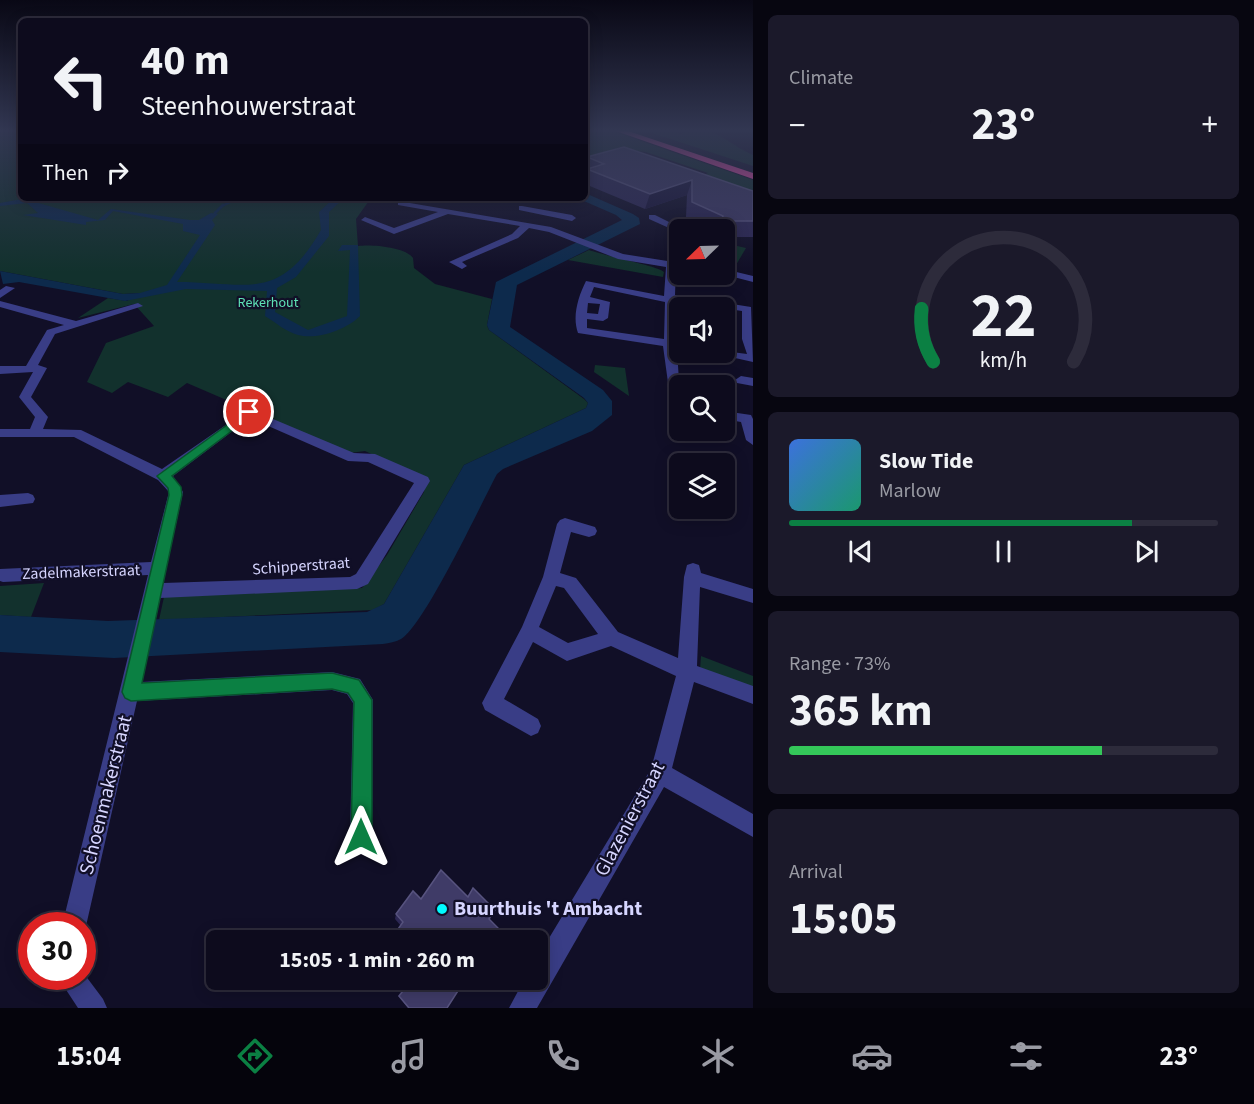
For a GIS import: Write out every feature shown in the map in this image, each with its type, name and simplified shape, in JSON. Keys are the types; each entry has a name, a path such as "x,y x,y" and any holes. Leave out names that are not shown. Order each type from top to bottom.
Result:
{"street":[{"path":"447,201 448,211"},
{"path":"519,201 527,225"},
{"path":"401,203 527,225 629,259 669,264"},
{"path":"522,208 572,218"},
{"path":"365,220 394,231 448,211"},
{"path":"652,218 669,225"},
{"path":"462,266 454,262 515,236 527,225"},
{"path":"735,275 753,279"},
{"path":"669,345 582,331 581,315 590,283 668,299 747,309 748,339 753,357 735,355"},
{"path":"669,310 668,299 671,285"},
{"path":"0,295 10,288"},
{"path":"581,315 603,318 604,302 584,299"},
{"path":"0,304 75,324"},
{"path":"30,369 51,332 138,306"},
{"path":"0,370 41,368 26,397 42,417 35,432"},
{"name":"Schipperstraat","path":"154,591 351,584 362,579 423,481 370,457 353,458 249,412 164,476"},
{"path":"735,416 746,418 753,440"},
{"path":"0,433 76,433 164,476 172,484 176,492 154,591"},
{"path":"0,501 28,499"},
{"path":"531,726 492,703 529,631 551,577 565,524 589,531"},
{"name":"Zadelmakerstraat","path":"3,575 160,568"},
{"name":"Glazenierstraat","path":"528,1005 660,773 687,670 693,574 753,596"},
{"path":"551,577 570,584 612,638 753,695"},
{"name":"Schoenmakerstraat","path":"78,912 154,591"},
{"path":"529,631 567,652 612,638"},
{"path":"131,692 332,681 353,686 363,700 361,837"},
{"path":"660,773 753,826"},
{"path":"80,990 94,1008"}],"green space":[{"name":"Rekerhout","path":"0,178 18,178 18,201 369,201 356,219 358,246 371,245 403,251 413,258 414,268 435,284 492,299 487,325 489,330 588,403 586,408 464,465 384,604 373,610 159,620 164,597 362,588 387,555 424,492 425,484 421,477 365,451 350,453 187,383 168,397 128,382 112,393 87,382 106,343 154,326 134,304 78,318 108,298 127,301 140,293 123,294 0,271"},
{"path":"712,178 753,180 753,193"},
{"path":"735,246 746,248 736,265"},
{"path":"589,250 660,270 664,272 663,277 568,260"},
{"path":"595,365 625,368 629,396 594,372"},
{"path":"44,583 31,617 0,615 0,586"},
{"path":"701,656 753,676 753,690 700,670"}],"water":[{"path":"588,194 633,214 639,218 640,224 517,285 510,327 603,390 612,401 612,415 592,431 503,469 497,474 437,589 411,629 401,639 378,644 114,658 0,652 0,615 108,621 367,612 384,604 464,465 586,408 588,403 584,398 489,330 487,325 496,282 622,220 584,201 588,201"},
{"path":"18,200 36,201 98,220 111,209 190,220 199,220 211,213 218,214 212,220 215,225 177,282 242,285 275,279 291,269 306,253 321,230 319,212 331,201 341,201 329,212 329,236 296,277 277,288 275,312 308,330 347,316 350,250 338,251 342,245 358,245 360,316 347,326 331,333 306,336 289,332 265,316 267,291 186,289 125,301 19,282 3,284 0,271 123,294 140,293 167,285 200,235 183,231 183,224 113,211 105,220 86,222 86,225 23,215 38,213 27,203 0,206 0,203"}],"building":[{"path":"610,178 715,178 753,191 753,221 722,219 723,216 692,202 692,180 650,194"},
{"name":"Buurthuis 't Ambacht","path":"441,870 468,897 473,888 495,910 489,919 498,928 497,930 397,930 403,922 396,914 413,891 421,899"},
{"path":"404,990 459,990 447,1008 409,1008 399,996"}],"waterway":[{"path":"222,206 233,201"},
{"path":"215,213 222,206"}],"place":[{"name":"Buurthuis 't Ambacht","path":"442,909"}],"route":[{"path":"249,412 164,476 174,487 176,495 131,692 332,681 353,686 363,700 361,837"}]}
